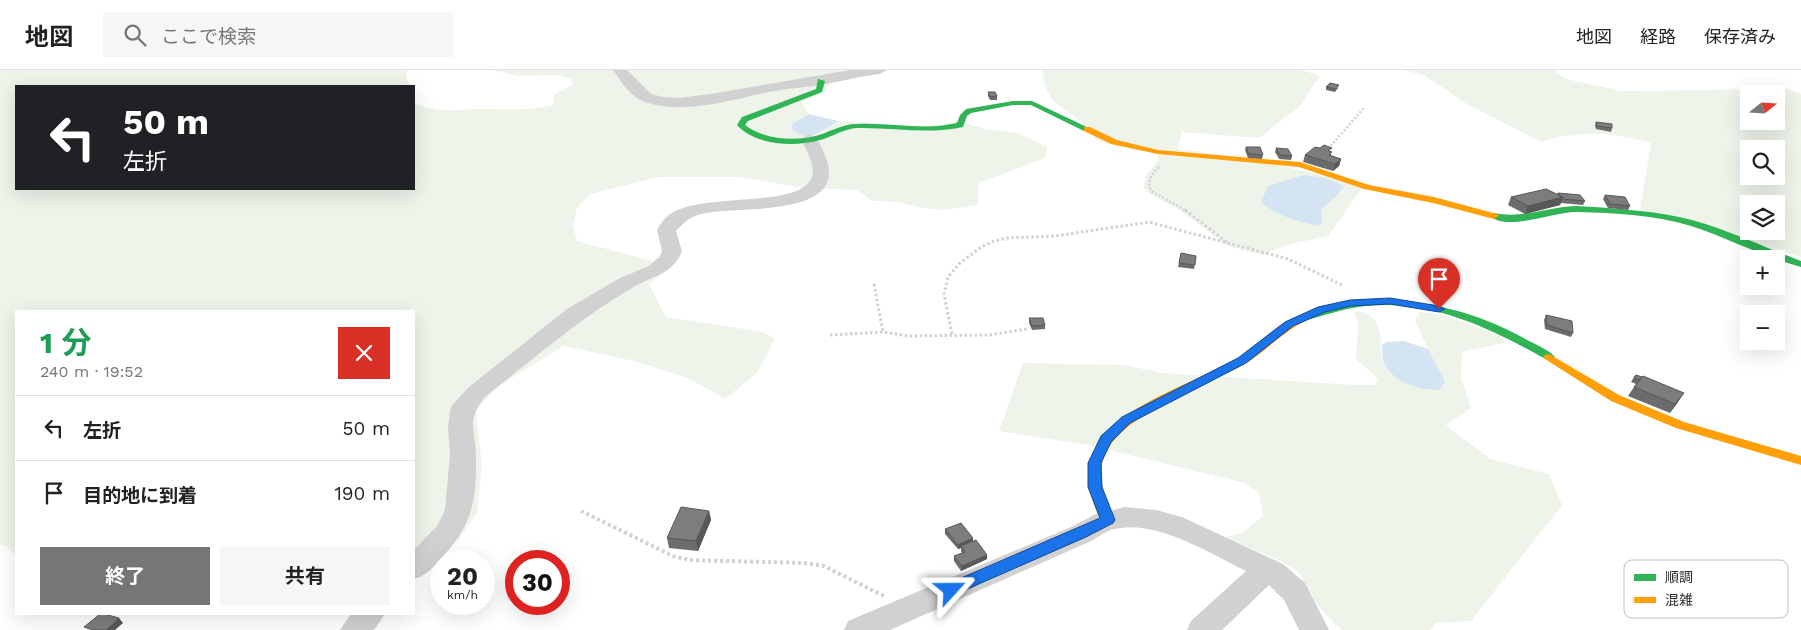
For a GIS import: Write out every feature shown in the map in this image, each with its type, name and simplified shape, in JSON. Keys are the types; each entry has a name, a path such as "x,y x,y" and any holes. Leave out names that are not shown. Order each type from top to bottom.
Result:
{"street":[{"path":"620,70 641,94 651,100 666,102 742,93 786,84 821,81 852,73 880,70"},
{"path":"821,81 819,90 755,114 745,119 741,125 747,133 809,139 839,128 854,126 938,132 960,126 964,115 970,111 1022,102 1032,103 1114,142 1174,154 1300,165 1326,172 1367,188 1434,200 1506,220 1524,220 1559,210 1574,209 1658,216 1681,221 1801,264"},
{"path":"415,567 448,533 459,510 463,454 460,427 462,410 477,392 575,314 627,282 656,270 669,259 672,251 666,230 670,221 682,213 702,208 797,198 814,190 821,178 820,166 809,139"},
{"path":"1108,520 1095,487 1094,463 1106,439 1126,420 1242,361 1289,324 1322,310 1350,303 1390,301 1439,309 1483,322 1526,343 1616,398 1680,425 1801,461"},
{"path":"859,630 1081,534 1108,520 1130,518 1154,519 1190,532 1285,581 1303,606 1314,630"},
{"path":"1202,630 1266,570"},
{"path":"354,630 369,615"}],"path":[{"path":"1324,149 1331,148 1364,108"},
{"path":"1174,154 1151,175 1149,185 1151,191 1185,210 1231,245"},
{"path":"952,334 943,293 945,280 957,266 986,244 995,240 1058,236 1133,223 1149,222 1288,259 1346,286"},
{"path":"874,284 883,332"},
{"path":"830,335 883,332 908,336 989,335 1027,329"},
{"path":"581,511 673,556 690,560 804,563 824,566 881,593 901,612"}],"shaded area":[{"path":"0,70 407,70 406,77 409,85 15,85 15,190 415,190 415,103 439,110 536,108 553,105 554,94 573,85 572,79 558,75 519,76 491,70 841,70 845,77 832,82 819,95 801,101 809,114 792,124 821,133 838,121 929,127 957,121 986,129 1018,133 1047,147 1045,158 979,183 978,205 943,210 898,202 873,201 856,190 805,188 738,177 659,177 590,194 577,208 573,225 577,241 671,266 649,284 666,317 763,332 775,339 757,373 725,399 690,379 634,361 564,346 497,387 476,410 482,467 477,513 458,540 415,556 415,310 15,310 15,555 6,546 0,545"},
{"path":"1042,70 1302,70 1320,76 1299,107 1259,138 1182,132 1178,149 1238,157 1365,184 1328,236 1286,245 1262,255 1228,246 1180,210 1150,194 1144,188 1146,175 1158,161 1157,154 1101,142 1085,125 1051,98","holes":["1325,178 1342,192 1328,201 1321,211"]},
{"path":"1402,70 1553,70 1566,79 1621,91 1740,90 1740,130 1785,130 1785,89 1801,94 1801,257 1785,252 1785,250 1777,250 1743,240 1785,240 1785,195 1740,195 1740,239 1640,210 1651,143 1596,134 1569,136 1541,142 1467,104 1424,75"},
{"path":"1359,311 1372,317 1379,328 1381,356 1444,382 1415,321 1419,312 1445,315 1503,337 1505,343 1462,352 1461,378 1471,408 1446,425 1490,459 1549,474 1562,505 1471,621 1436,623 1430,630 1341,630 1318,606 1299,573 1283,562 1224,537 1242,533 1263,516 1259,494 1245,483 1088,445 999,431 1023,363 1124,365 1163,373 1374,385 1378,379 1356,359 1358,324 1354,313"}],"water":[{"path":"809,114 838,121 815,134 803,135 792,129 792,124"},
{"path":"1304,175 1325,178 1344,186 1340,193 1321,211 1322,223 1318,226 1295,220 1267,207 1261,202 1268,186"},
{"path":"1404,341 1428,349 1445,382 1439,390 1418,387 1399,380 1386,366 1382,345 1387,342"}],"building":[{"path":"1330,83 1339,85 1336,89 1326,87"},
{"path":"988,92 995,92 997,96 990,97"},
{"path":"1596,122 1612,124 1612,128 1597,126"},
{"path":"1324,145 1332,148 1328,151 1332,152 1329,155 1341,159 1335,164 1305,155 1315,147 1320,148"},
{"path":"1246,147 1260,147 1263,155 1249,154"},
{"path":"1276,148 1288,149 1292,156 1280,155"},
{"path":"1546,189 1563,197 1528,206 1511,197"},
{"path":"1558,193 1580,195 1585,201 1562,199 1563,197"},
{"path":"1605,195 1625,197 1630,206 1610,204"},
{"path":"1181,253 1196,256 1195,265 1179,263"},
{"path":"1546,315 1572,321 1573,333 1547,325"},
{"path":"1029,318 1043,318 1045,325 1032,326"},
{"path":"1636,375 1642,377 1639,380 1634,377"},
{"path":"1643,376 1684,393 1675,404 1634,387"},
{"path":"681,507 709,511 696,541 667,538"},
{"path":"961,523 973,538 958,545 945,529"},
{"path":"976,540 987,555 962,566 954,556 965,552 961,546"},
{"path":"99,615 119,618 106,630 93,630 84,627"}],"traffic: fast":[{"path":"821,81 819,90 810,95 745,119 741,125 748,131 766,138 788,141 809,140 853,126 922,129 947,128 960,125 964,115 969,111 1013,103 1032,103 1087,129"},
{"path":"1494,216 1517,219 1565,209 1654,216 1679,220 1709,229 1801,264"},
{"path":"1303,318 1335,307 1366,302 1398,302 1430,307 1461,315 1491,326 1549,357"}],"traffic: slow":[{"path":"1087,129 1114,142 1158,152 1300,165 1367,187 1434,200 1494,216"},
{"path":"1108,520 1096,486 1095,465 1101,448 1114,432 1133,417 1155,404 1240,362 1286,327 1303,318"},
{"path":"1549,357 1615,398 1680,425 1801,461"}],"route":[{"path":"951,590 1081,534 1108,520 1095,487 1094,463 1106,439 1126,420 1242,361 1289,324 1322,310 1350,303 1390,301 1439,309"}]}
